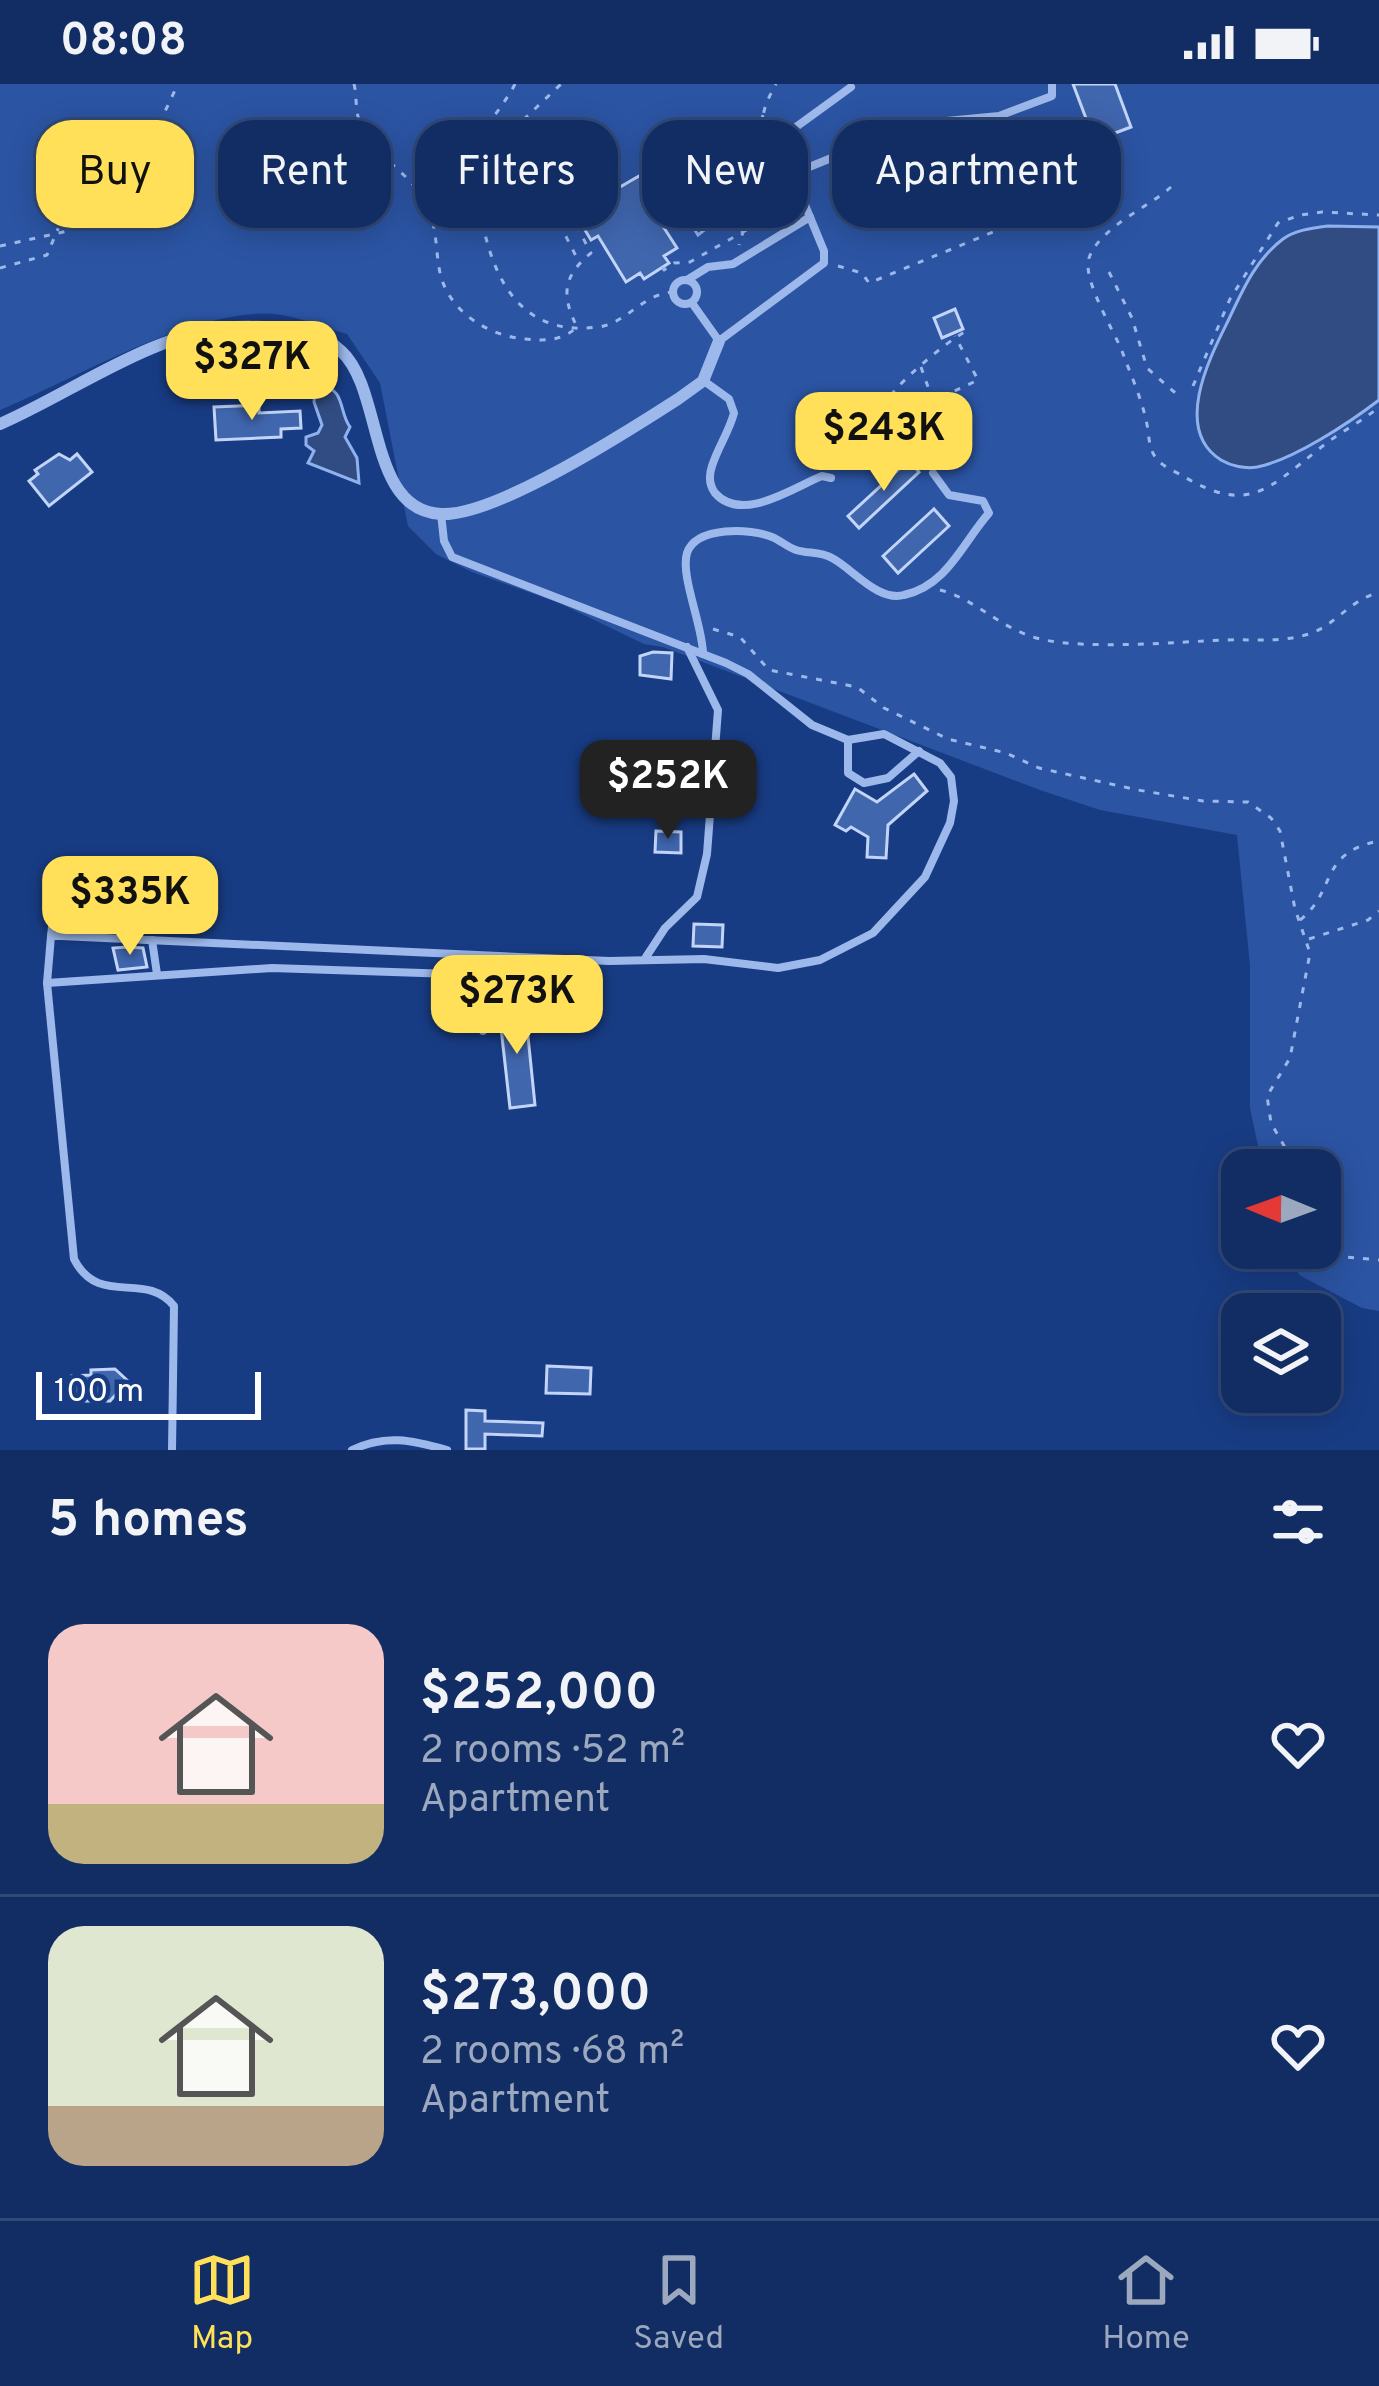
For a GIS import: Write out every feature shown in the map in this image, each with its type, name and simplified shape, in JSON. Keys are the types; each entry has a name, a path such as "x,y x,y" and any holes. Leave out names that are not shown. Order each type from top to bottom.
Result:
{"street":[{"path":"0,424 125,359 173,340 235,327 308,334 340,349 356,371 381,455 395,484 415,505 441,514 493,505 650,417 703,381 719,340"}],"lane":[{"path":"808,167 915,124 999,116 1052,96 1052,84"},
{"path":"803,120 850,87"},
{"path":"692,302 719,340 824,263 824,251 808,212"},
{"path":"692,302 678,302 673,292 677,283 709,267 734,264 810,217"},
{"path":"687,280 698,290 692,302"},
{"path":"703,381 729,399 734,412 712,466 710,482 718,495 741,504 763,502 822,476 831,478"},
{"path":"703,654 702,629 686,566 687,552 695,542 715,534 763,534 798,551 822,554 887,594 904,595 956,561 989,513 983,501 949,495 932,473"},
{"path":"51,936 801,967 873,933 926,877 950,823 954,800 951,777 940,763 884,734 848,740 812,725 748,674 452,557 444,541 441,514"},
{"path":"646,958 665,928 697,897 707,854 718,710 687,647"},
{"path":"848,740 848,773 864,783 888,778 919,751"},
{"path":"96,886 56,892 47,983 74,1259 88,1280 103,1286 154,1289 173,1306 172,1450"},
{"path":"152,940 157,975"},
{"path":"47,983 304,968 452,974 473,985 480,995 483,1031"},
{"path":"352,1450 396,1438 447,1450"}],"path":[{"path":"0,268 44,258 73,203 112,177 146,140 178,84"},
{"path":"355,84 365,136 412,181 428,206 441,276 460,308 497,335 515,338 560,338 577,327"},
{"path":"491,120 515,84"},
{"path":"523,120 561,84"},
{"path":"663,267 690,262 790,204 755,140 776,84"},
{"path":"763,116 764,120"},
{"path":"1171,187 1135,209 1093,250 1088,263 1088,277 1109,318 1159,462 1198,485 1231,497 1247,495 1284,480 1322,446 1379,407"},
{"path":"577,327 565,296 570,273 591,253 567,208 557,219 580,262"},
{"path":"1193,386 1230,299 1278,224 1300,214 1379,214"},
{"path":"484,228 495,273 510,294 557,326 608,324 644,300 673,292"},
{"path":"824,263 862,273 869,283 1003,228"},
{"path":"0,246 72,230"},
{"path":"734,264 743,232"},
{"path":"1109,272 1132,318 1147,368 1181,398"},
{"path":"883,408 888,395 968,330"},
{"path":"921,367 933,401 978,380 955,336"},
{"path":"923,586 952,593 1022,633 1050,640 1114,643 1288,640 1321,630 1354,601 1379,592"},
{"path":"702,629 736,634 769,670 862,688 884,708 942,736 1006,752 1039,768 1203,801 1251,803 1277,824 1310,969 1291,1058 1267,1096 1271,1123 1286,1149"},
{"path":"1300,920 1311,911 1337,861 1379,841"},
{"path":"1307,940 1368,920 1379,911"},
{"path":"1341,1255 1379,1260"}],"shaded area":[{"path":"0,84 1379,84 1379,1311 1362,1308 1299,1275 1297,1269 1341,1269 1341,1149 1259,1149 1250,1108 1250,965 1237,835 1100,810 1040,790 663,647 644,644 559,603 436,554 408,526 380,383 347,334 274,314 206,322 134,348 0,410"},
{"path":"1328,226 1379,227 1379,400 1287,457 1252,468 1225,462 1207,447 1199,431 1199,394 1212,355 1264,257 1288,236"},
{"path":"322,387 335,392 350,427 345,437 357,458 359,483 308,463 314,451 306,445 306,437 318,433 322,425 314,402 315,392"}],"building":[{"path":"1073,84 1115,84 1131,127 1121,131 1121,120 1087,120"},
{"path":"639,176 642,228 664,228 677,248 664,256 669,263 644,279 640,273 626,282 598,236 591,240 584,228 618,228 618,184"},
{"path":"955,309 963,329 942,338 934,318"},
{"path":"259,405 259,413 300,411 301,428 281,429 281,437 216,440 214,407"},
{"path":"59,454 70,460 77,454 92,472 49,506 29,481 38,474 35,470"},
{"path":"909,460 919,472 859,528 848,516"},
{"path":"934,509 949,526 898,573 883,556"},
{"path":"672,653 671,679 640,675 640,656"},
{"path":"914,774 927,791 888,825 886,858 867,857 868,837 835,825 855,789 877,802"},
{"path":"656,831 681,832 681,853 655,852"},
{"path":"694,924 723,925 722,947 693,946"},
{"path":"113,948 143,948 147,967 118,970"},
{"path":"525,1007 535,1105 510,1108 499,1010"},
{"path":"547,1366 591,1368 590,1394 546,1393"},
{"path":"115,1369 128,1381 110,1401 73,1401 72,1376"},
{"path":"466,1410 485,1411 485,1421 543,1423 542,1436 485,1434 485,1449 466,1449"}]}
